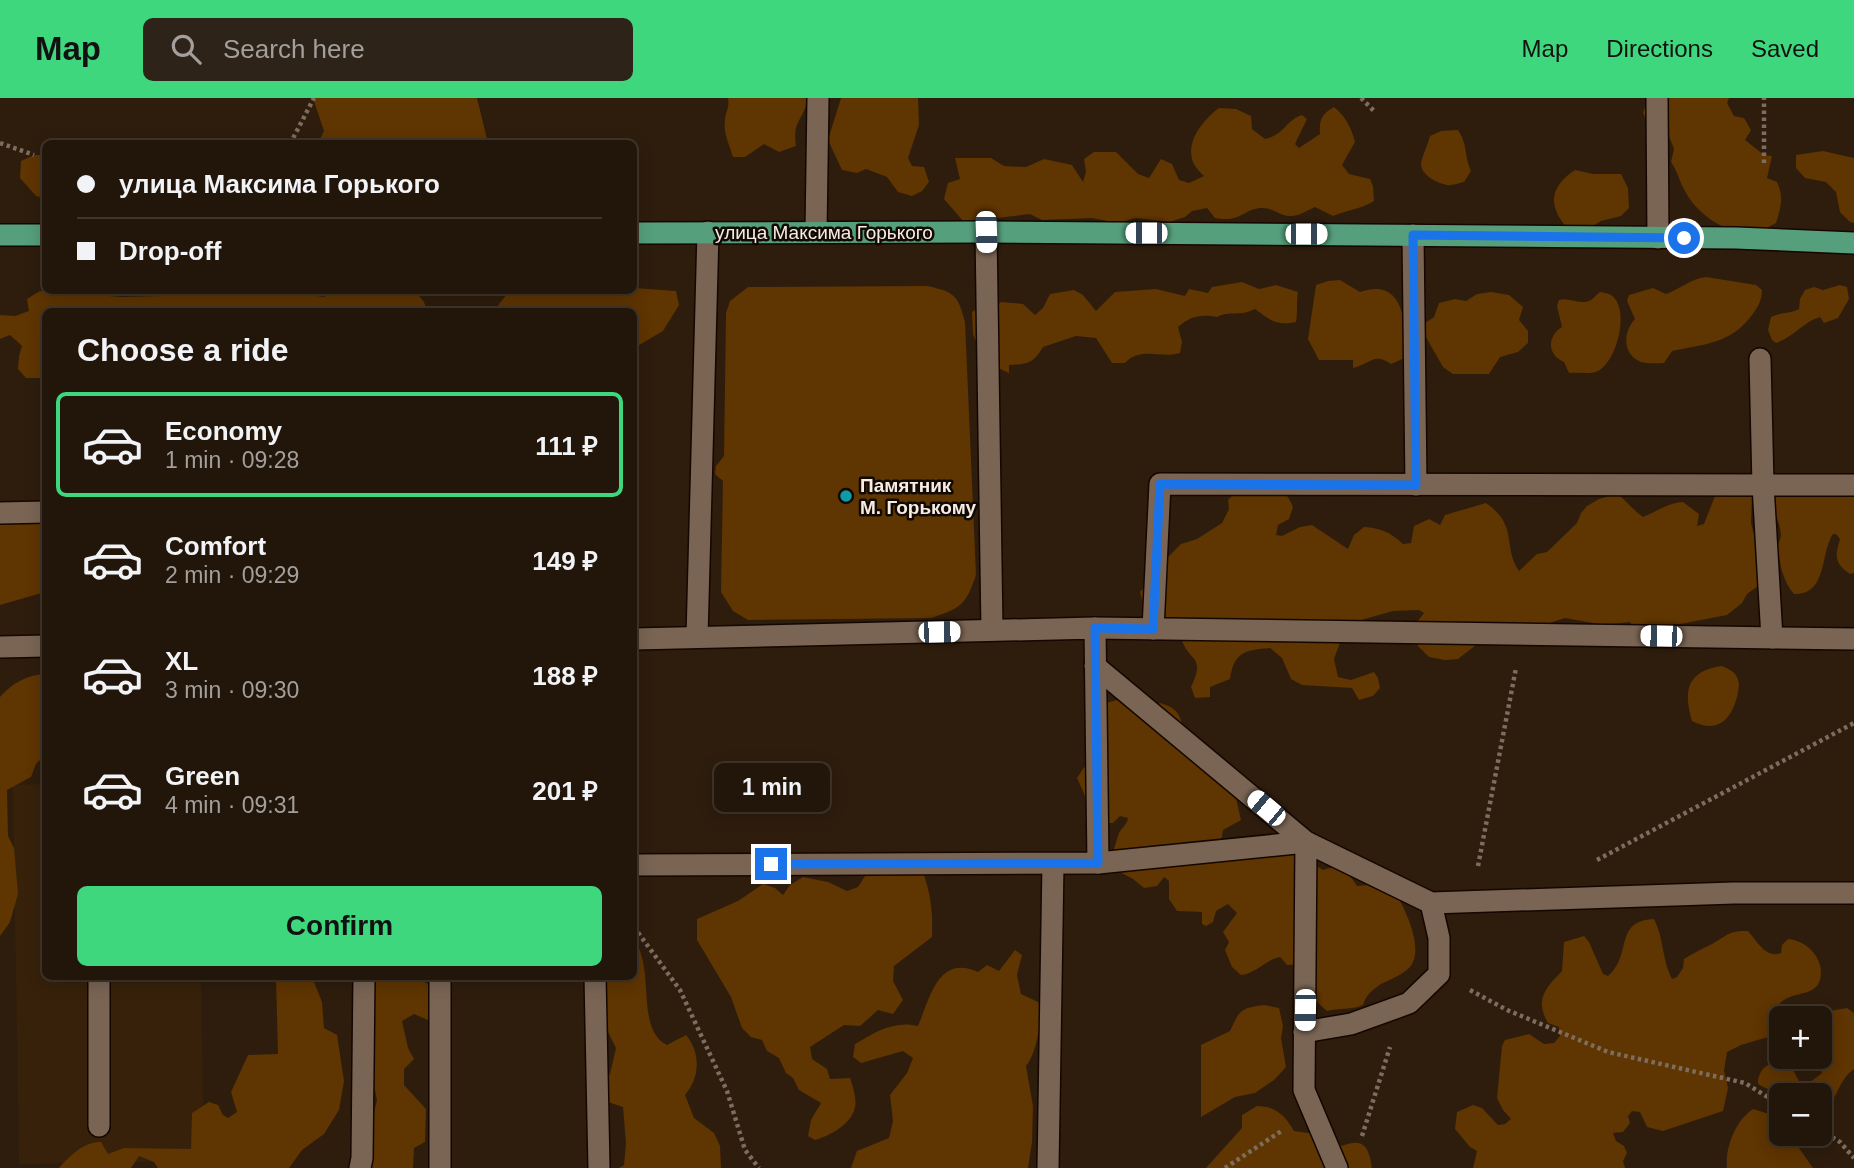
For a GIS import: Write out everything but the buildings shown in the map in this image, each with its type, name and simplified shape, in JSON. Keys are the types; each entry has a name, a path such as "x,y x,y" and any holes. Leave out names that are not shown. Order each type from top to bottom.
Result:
{"main road":[{"name":"улица Максима Горького","path":"637,233 986,232 1658,237 1854,243"},
{"path":"0,235 42,235"}],"street":[{"path":"816,232 818,98"},
{"path":"1657,98 1658,237"},
{"path":"696,637 708,232"},
{"path":"986,232 992,631"},
{"path":"1413,235 1416,485"},
{"path":"1760,359 1763,485 1772,638"},
{"path":"1153,629 1160,484 1854,485"},
{"path":"0,513 42,512"},
{"path":"1095,628 1098,863"},
{"path":"637,639 1095,628 1854,639"},
{"path":"0,647 42,646"},
{"path":"1095,666 1306,842 1431,902 1854,893"},
{"path":"637,865 1098,863 1306,842"},
{"path":"1306,842 1304,1090 1337,1168"},
{"path":"1048,1168 1053,864"},
{"path":"1304,1032 1351,1024 1409,1003 1439,974 1439,938 1431,902"},
{"path":"99,980 99,1126"},
{"path":"360,1168 364,980"},
{"path":"440,980 440,1168"},
{"path":"595,980 598,1168"}],"path":[{"path":"292,140 314,98"},
{"path":"1361,98 1374,111"},
{"path":"1764,98 1764,163"},
{"path":"0,143 34,155"},
{"path":"1472,901 1522,634"},
{"path":"1596,860 1854,723"},
{"path":"637,931 680,990 727,1091 745,1150 759,1168"},
{"path":"1439,974 1507,1010 1608,1052 1745,1083 1769,1098"},
{"path":"1360,1142 1382,1078 1401,1006"},
{"path":"1226,1168 1313,1111"},
{"path":"1832,1137 1854,1158"}],"shaded area":[{"path":"313,98 477,98 487,140 320,140 324,131"},
{"path":"728,98 807,98 797,125 796,146 779,152 764,144 745,157 733,157 725,130"},
{"path":"841,98 918,98 919,125 908,158 912,166 924,167 929,182 922,191 912,196 898,192 887,177 866,169 857,173 842,170 828,140"},
{"path":"1648,98 1729,98 1727,103 1734,116 1744,118 1751,130 1745,140 1764,155 1772,156 1767,178 1777,182 1781,197 1776,223 1763,230 1745,232 1724,227 1705,216 1690,200 1671,162 1674,149 1667,131 1648,123 1643,113"},
{"path":"1334,107 1348,123 1355,142 1342,165 1349,174 1370,179 1374,201 1333,216 1315,207 1292,216 1263,208 1251,210 1232,219 1224,219 1215,218 1207,208 1192,211 1185,217 1169,222 1136,218 1118,223 1092,218 1042,220 1030,214 964,222 944,199 948,183 960,179 955,158 991,158 1004,166 1026,167 1044,159 1072,165 1083,182 1086,172 1084,159 1094,152 1116,152 1138,174 1149,178 1161,159 1172,164 1179,180 1189,183 1204,176 1196,168 1191,154 1197,131 1219,108 1236,109 1251,116 1252,129 1265,139 1277,134 1302,115 1307,119 1295,144 1299,148 1320,134 1322,118"},
{"path":"1458,130 1471,171 1464,182 1447,185 1427,175 1421,162 1430,136 1441,131"},
{"path":"1823,151 1854,158 1854,223 1840,212 1836,192 1826,182 1805,178 1796,168 1796,155"},
{"path":"34,155 42,155 42,197 36,196 20,178 21,161"},
{"path":"1575,170 1593,174 1621,174 1628,188 1629,208 1621,216 1572,233 1559,216 1554,200 1559,185"},
{"path":"1706,277 1756,285 1762,290 1758,306 1744,325 1716,341 1672,351 1664,363 1643,363 1630,354 1626,342 1628,330 1635,319 1627,301 1629,295 1653,288 1666,294"},
{"path":"1340,280 1360,292 1375,289 1386,291 1394,297 1404,319 1407,357 1391,364 1376,359 1353,368 1353,360 1319,360 1308,339 1316,285"},
{"path":"1242,282 1259,289 1276,285 1298,292 1296,322 1274,321 1255,309 1217,317 1196,317 1178,327 1182,342 1180,353 1138,355 1125,363 1112,363 1096,338 1076,336 1043,347 1029,362 1009,365 1009,373 1000,369 993,357 979,350 973,334 972,312 980,306 993,309 1001,302 1023,304 1035,315 1043,308 1050,294 1074,290 1083,295 1096,311 1115,292 1156,289 1185,296 1189,289 1208,293 1212,287"},
{"path":"1840,285 1847,287 1849,299 1838,318 1824,323 1820,317 1776,343 1772,340 1768,330 1771,317 1799,309 1805,290 1814,287 1823,290"},
{"path":"927,286 944,290 954,296 965,322 976,575 969,593 956,608 931,618 748,620 733,611 721,592 723,481 715,474 716,466 724,456 726,313 730,301 748,287"},
{"path":"637,288 676,291 679,305 663,331 637,346 637,308 496,308 507,294 637,294"},
{"path":"40,291 42,294 303,294 324,297 328,294 417,294 426,308 42,308 42,378 26,378 18,369 22,346 10,335 0,339 0,315 15,316 29,311 27,299"},
{"path":"1491,292 1509,295 1523,307 1519,320 1528,331 1528,343 1518,352 1500,357 1489,374 1453,374 1443,367 1423,332 1425,323 1434,317 1439,303 1455,299 1466,301 1477,294"},
{"path":"1600,292 1611,295 1620,311 1621,323 1615,348 1603,367 1596,372 1569,373 1564,362 1554,355 1551,345 1554,335 1562,327 1557,306 1559,300 1587,302"},
{"path":"1776,485 1854,493 1854,573 1850,574 1838,563 1840,539 1833,534 1813,588 1794,594 1784,578 1779,559 1778,546 1781,536 1772,503"},
{"path":"1271,490 1285,494 1293,507 1289,519 1278,525 1276,535 1282,536 1300,527 1312,525 1348,549 1354,535 1364,527 1385,531 1403,544 1411,543 1414,526 1429,519 1440,525 1445,515 1486,503 1503,520 1511,553 1519,571 1537,554 1547,552 1577,523 1587,506 1599,499 1617,494 1643,517 1683,502 1699,514 1697,526 1704,524 1717,491 1744,492 1752,496 1751,523 1755,538 1755,555 1762,574 1758,586 1727,615 1635,632 1630,622 1604,625 1565,618 1540,626 1490,634 1458,659 1429,657 1418,646 1418,621 1424,613 1419,610 1393,611 1358,621 1341,640 1334,659 1338,677 1351,680 1374,672 1380,688 1373,696 1359,700 1352,688 1302,685 1291,679 1282,658 1270,648 1242,654 1234,663 1230,679 1210,687 1210,697 1195,698 1191,687 1197,669 1194,659 1181,637 1145,613 1140,592 1149,581 1156,557 1169,556 1181,544 1197,539 1222,523 1229,509 1228,500 1232,496"},
{"path":"0,524 42,524 42,593 0,605"},
{"path":"1722,666 1734,673 1739,682 1731,712 1716,725 1701,725 1692,721 1688,700 1690,684 1701,672"},
{"path":"42,674 42,758 36,764 31,777 7,790 8,836 14,848 18,894 10,922 0,936 0,697 20,681"},
{"path":"1117,700 1149,711 1160,703 1178,713 1191,753 1204,771 1235,794 1241,820 1223,830 1221,842 1267,857 1297,853 1323,870 1343,870 1357,886 1368,885 1398,897 1415,941 1414,960 1410,967 1375,988 1363,1005 1327,1011 1318,1003 1305,964 1287,965 1280,957 1241,975 1232,967 1225,950 1229,942 1223,932 1237,913 1228,904 1216,911 1213,922 1206,926 1202,924 1202,912 1177,911 1169,899 1169,881 1164,877 1157,886 1144,888 1112,868 1116,841 1128,818 1120,816 1113,823 1097,823 1077,778 1085,766 1106,703"},
{"path":"42,784 42,980 201,980 204,1161 19,1164 13,785"},
{"path":"923,872 931,904 932,937 894,966 893,981 903,1000 893,1014 878,1010 860,1026 844,1025 810,1047 812,1059 827,1069 830,1079 850,1078 855,1099 854,1111 843,1126 815,1140 808,1136 811,1120 821,1103 799,1090 779,1058 767,1051 762,1040 751,1037 742,1028 731,997 697,940 697,919 738,901 763,884 775,888 783,895 790,885 803,877 828,882 847,891 858,887 867,873"},
{"path":"1654,919 1672,979 1677,977 1683,968 1684,959 1731,933 1748,931 1762,948 1771,954 1781,953 1782,945 1788,939 1804,944 1819,962 1820,981 1812,990 1786,999 1780,1006 1769,1006 1769,1037 1727,1052 1724,1071 1728,1088 1723,1111 1663,1131 1647,1127 1640,1112 1632,1111 1628,1116 1630,1123 1623,1132 1613,1133 1616,1141 1624,1146 1627,1153 1623,1161 1625,1168 1473,1168 1477,1151 1470,1147 1455,1129 1457,1112 1473,1105 1482,1108 1498,1125 1511,1119 1497,1098 1502,1046 1505,1040 1529,1034 1544,1044 1554,1043 1560,1036 1559,1027 1548,1023 1544,1015 1542,1000 1547,989 1562,971 1564,942 1584,936 1603,974 1608,976 1620,959 1628,932 1641,921"},
{"path":"637,946 644,967 648,1013 657,1037 667,1045 686,1035 691,1042 697,1065 694,1081 685,1095 694,1118 714,1133 720,1146 721,1168 619,1168 624,1165 626,1143 623,1107 608,1102 597,1081 610,1074 616,1048 605,1026 584,1003 584,988 589,980 637,980"},
{"path":"1015,950 1022,955 1017,975 1021,994 1038,1002 1045,1015 1033,1054 1026,1066 1033,1106 1028,1168 851,1168 857,1151 889,1138 893,1121 890,1095 907,1073 913,1058 903,1051 861,1063 853,1057 855,1044 893,1026 918,1026 937,982 945,974 953,969 964,968 978,972 987,965 999,971"},
{"path":"276,980 313,980 322,1002 324,1028 337,1035 344,1081 339,1110 324,1134 302,1150 289,1168 158,1168 154,1162 139,1156 131,1168 59,1168 78,1150 95,1142 101,1142 108,1154 124,1148 191,1149 192,1113 209,1102 218,1105 223,1115 228,1118 237,1112 231,1092 248,1055 278,1054"},
{"path":"369,980 420,980 430,985 430,1021 414,1014 402,1021 408,1048 414,1059 404,1069 404,1085 426,1109 425,1142 414,1148 413,1168 360,1168 377,1100 372,1076 352,1040 363,992"},
{"path":"1264,1005 1279,1008 1286,1067 1274,1080 1255,1093 1235,1097 1201,1117 1201,1045 1230,1031 1242,1011"},
{"path":"1847,1008 1854,1013 1854,1069 1844,1079 1832,1100 1832,1083 1809,1083 1822,1073 1821,1069 1832,1069 1832,1011"},
{"path":"1768,1065 1769,1069 1793,1069 1800,1083 1769,1083 1769,1089 1758,1084 1761,1073"},
{"path":"1257,1106 1279,1113 1294,1131 1329,1136 1342,1146 1360,1143 1367,1149 1372,1168 1206,1168 1242,1128 1242,1115"},
{"path":"1753,1109 1769,1114 1769,1146 1797,1146 1813,1168 1727,1168 1732,1135"}],"place":[{"name":"Памятник М. Горькому","path":"846,496"}],"route":[{"path":"771,864 1098,863 1095,628 1153,629 1160,484 1416,485 1413,235 1684,238"}]}
